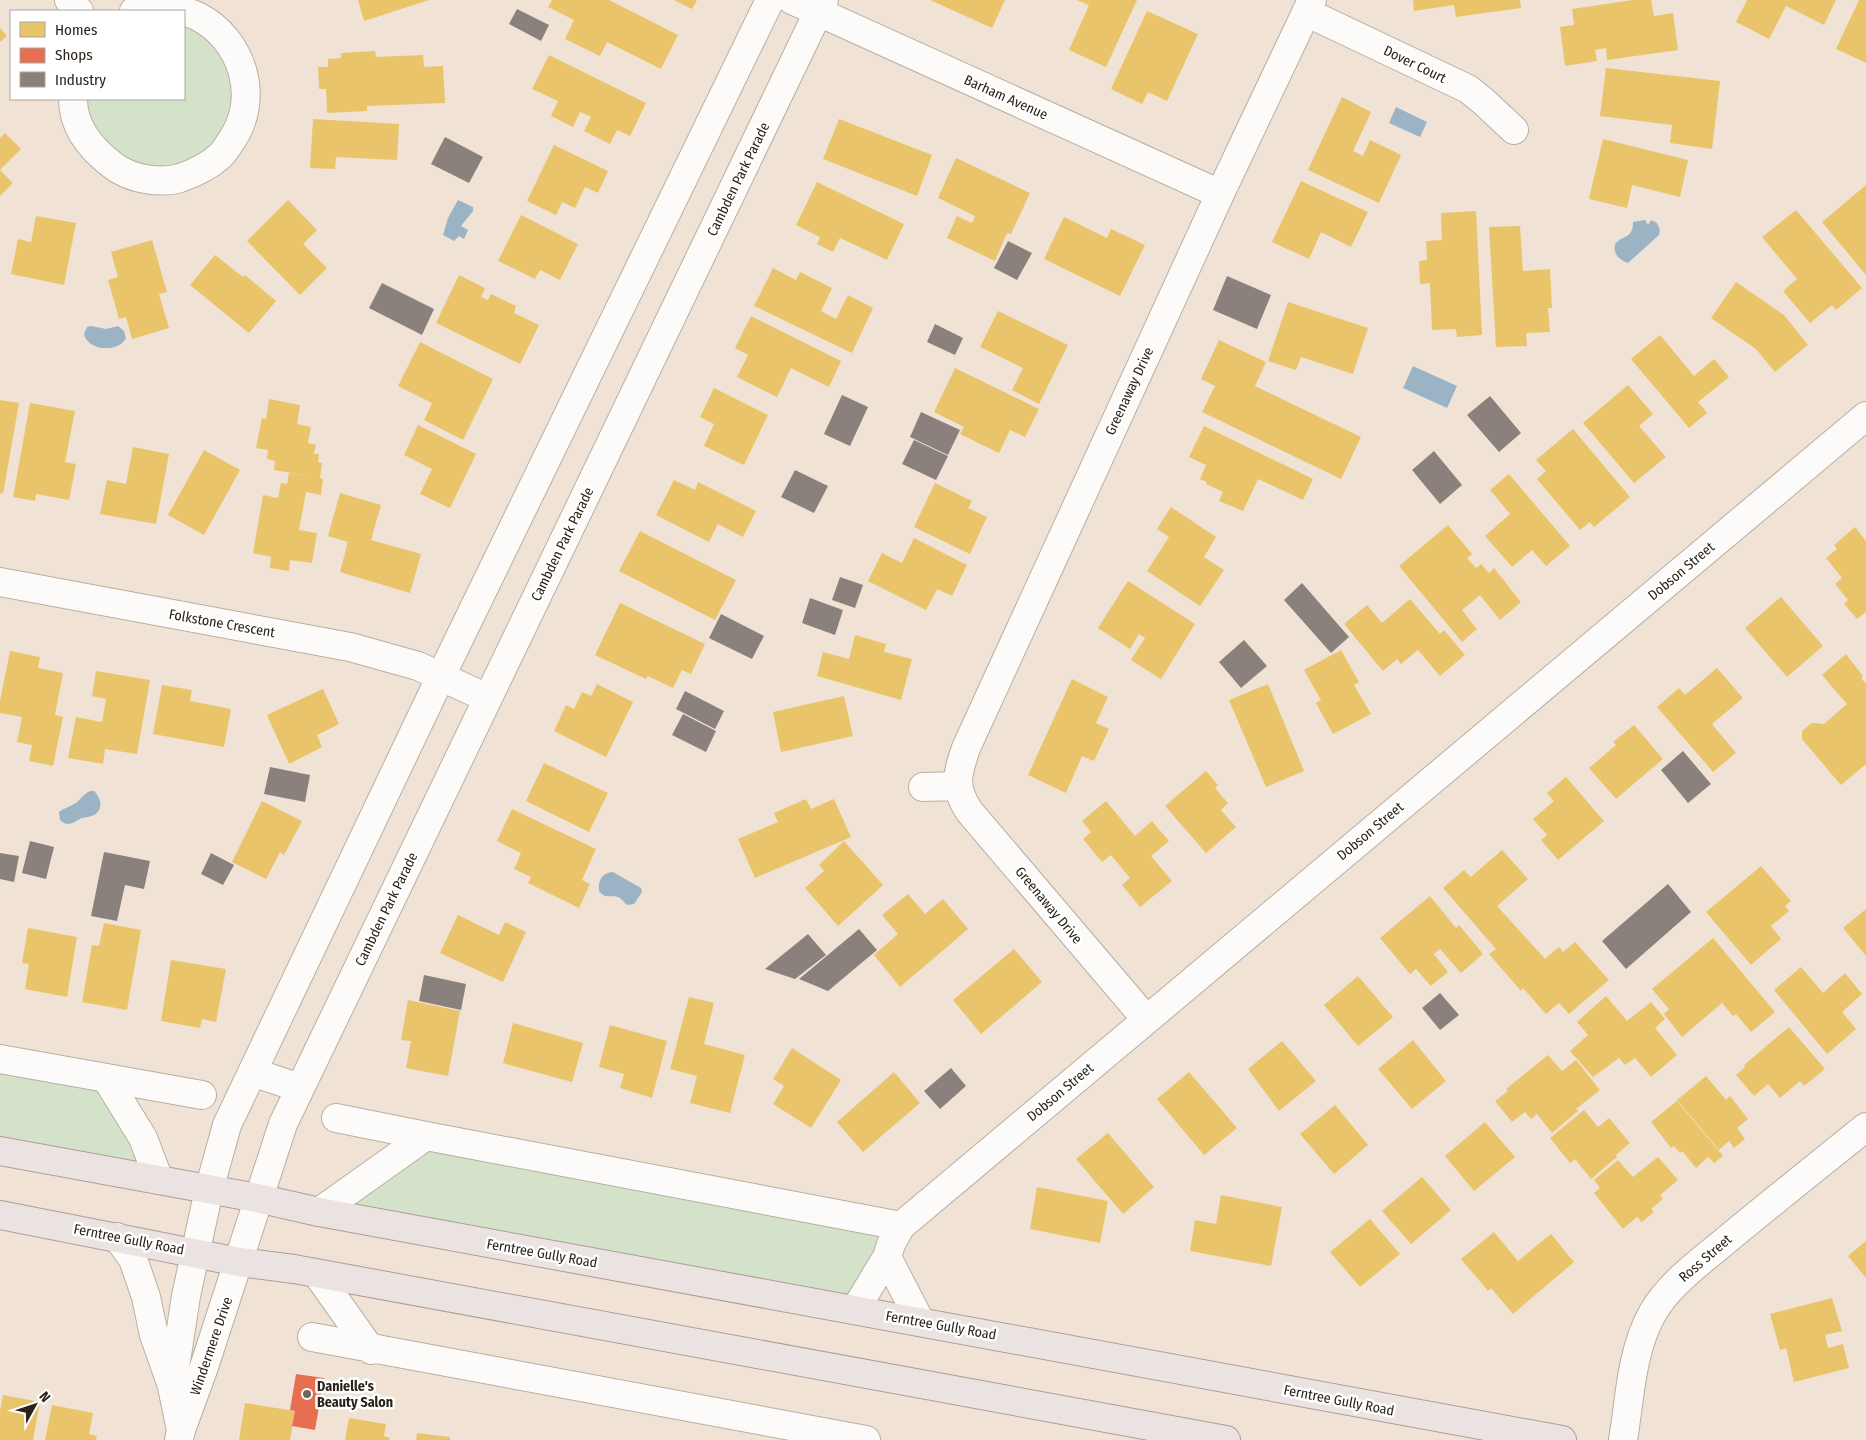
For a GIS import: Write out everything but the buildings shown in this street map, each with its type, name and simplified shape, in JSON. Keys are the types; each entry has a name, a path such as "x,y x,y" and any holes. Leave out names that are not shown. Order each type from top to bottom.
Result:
{"main road":[{"name":"Ferntree Gully Road","path":"0,1151 258,1198 319,1212 1562,1440"},
{"name":"Ferntree Gully Road","path":"0,1215 196,1252 239,1262 318,1274 1226,1440"}],"street":[{"path":"69,0 79,10"},
{"path":"208,1190 227,1125 252,1072 441,676 770,0"},
{"name":"Barham Avenue","path":"792,0 821,6 1220,194"},
{"name":"Cambden Park Parade","path":"258,1198 283,1124 300,1088 821,6"},
{"name":"Dover Court","path":"1309,6 1468,89 1514,130"},
{"name":"Greenaway Drive","path":"1146,1019 969,811 961,799 957,786 957,776 966,748 1220,194 1309,6"},
{"path":"138,10 152,7 183,10"},
{"path":"73,100 73,107 82,133 98,155 120,171 146,180 173,180 199,171 221,155 238,131 246,102 244,71 231,44 210,23 185,11"},
{"name":"Dobson Street","path":"855,1310 887,1257 891,1244 901,1226 1866,416"},
{"name":"Folkstone Crescent","path":"0,582 350,647 418,666 487,698"},
{"path":"923,787 957,786"},
{"path":"0,1059 202,1095"},
{"path":"252,1072 300,1088"},
{"path":"106,1078 143,1138 159,1180"},
{"path":"336,1118 901,1226"},
{"name":"Ross Street","path":"1624,1440 1638,1348 1652,1314 1663,1298 1675,1284 1713,1251 1866,1127"},
{"path":"319,1212 426,1136"},
{"name":"Windermere Drive","path":"172,1387 186,1296 208,1190"},
{"name":"Windermere Drive","path":"180,1435 239,1262 258,1198"},
{"name":"Windermere Drive","path":"117,1238 133,1259 146,1297 154,1336 172,1387 180,1435"},
{"path":"887,1257 920,1321"},
{"path":"318,1274 371,1350"},
{"path":"312,1338 866,1440"}],"green space":[{"path":"185,11 210,23 246,102 199,171 120,171 75,100 185,100"},
{"path":"0,1059 106,1078 159,1180 0,1151"},
{"path":"426,1136 901,1226 855,1310 319,1212"}],"water":[{"path":"1396,107 1427,122 1420,137 1389,123"},
{"path":"458,200 473,207 473,211 461,226 468,230 464,239 459,236 454,241 443,235 448,218"},
{"path":"1645,220 1648,225 1651,220 1657,223 1660,230 1659,235 1628,263 1619,258 1616,253 1615,244 1630,234 1633,222"},
{"path":"118,326 124,331 126,338 117,346 110,348 97,347 86,340 84,334 87,327 106,329"},
{"path":"1413,366 1457,386 1447,408 1403,388"},
{"path":"90,791 94,791 100,800 100,807 97,813 71,824 66,824 60,820 59,812 76,803"},
{"path":"613,872 641,888 642,892 634,904 627,905 615,896 605,896 599,891 599,884 603,876"}],"place":[{"name":"Danielle's Beauty Salon","path":"307,1394"}]}
